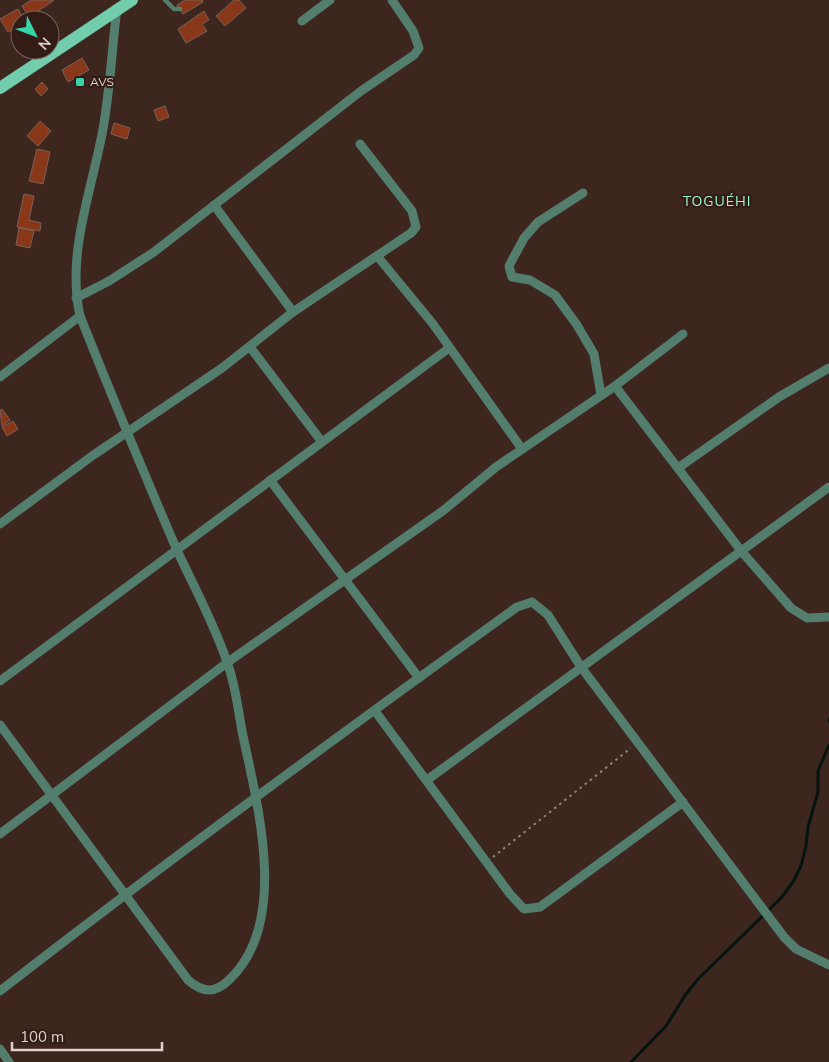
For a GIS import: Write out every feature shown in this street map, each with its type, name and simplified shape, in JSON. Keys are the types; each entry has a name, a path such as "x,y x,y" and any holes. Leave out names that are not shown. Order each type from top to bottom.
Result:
{"main road":[{"path":"0,88 117,8 132,0"}],"street":[{"path":"302,21 330,0"},
{"path":"76,298 135,265 361,91 418,51 417,39 395,1"},
{"path":"0,725 188,980 202,990 214,991 234,975 257,938 261,918 264,870 255,798 228,662 126,432 80,316 76,298 80,235 103,128 117,8"},
{"path":"0,524 126,432 194,388 250,347 293,312 378,257 411,233 416,227 416,220 412,211 360,144"},
{"path":"583,192 538,222 524,238 509,266 512,277 530,280 555,295 577,325 594,354 601,396"},
{"path":"214,205 293,312"},
{"path":"378,257 449,348 522,449"},
{"path":"0,376 80,316"},
{"path":"0,834 228,662 444,510 522,449 615,386 683,334"},
{"path":"250,347 322,442"},
{"path":"0,681 449,348"},
{"path":"678,468 785,393 829,368"},
{"path":"615,386 742,552 798,614 812,619 829,617"},
{"path":"270,480 419,678"},
{"path":"427,780 829,487"},
{"path":"0,991 124,894 517,606 532,602 548,615 581,667 784,938 802,952 829,965"},
{"path":"375,711 520,907 534,909 683,802"},
{"path":"0,1049 9,1062"}],"lane":[{"path":"164,0 174,9 180,9"}],"path":[{"path":"487,862 638,742"}],"building":[{"path":"31,0 53,0 40,10 25,10 22,6"},
{"path":"185,0 202,0 203,2 183,14 177,5"},
{"path":"234,0 239,0 246,8 225,26 216,16"},
{"path":"204,11 209,20 202,24 207,31 186,43 178,29"},
{"path":"10,13 10,31 8,32 0,19"},
{"path":"82,58 89,70 68,82 62,70"},
{"path":"42,82 48,89 41,96 35,89"},
{"path":"165,106 169,117 158,121 154,110"},
{"path":"40,121 51,131 38,146 27,136"},
{"path":"114,123 130,128 127,139 111,134"},
{"path":"37,149 50,152 43,184 29,181"},
{"path":"24,194 34,196 29,220 41,223 40,231 17,227"},
{"path":"19,228 34,231 30,248 16,245"},
{"path":"2,409 10,420 2,426 0,411"},
{"path":"13,421 18,429 7,436 2,427"}],"waterway":[{"path":"631,1062 666,1026 698,979 781,898 793,882 801,866 806,846 808,827 818,792 818,771 829,745"}],"place":[{"name":"AVS","path":"80,82"}],"district":[{"name":"TOGUÉHI","path":"717,201"}]}
